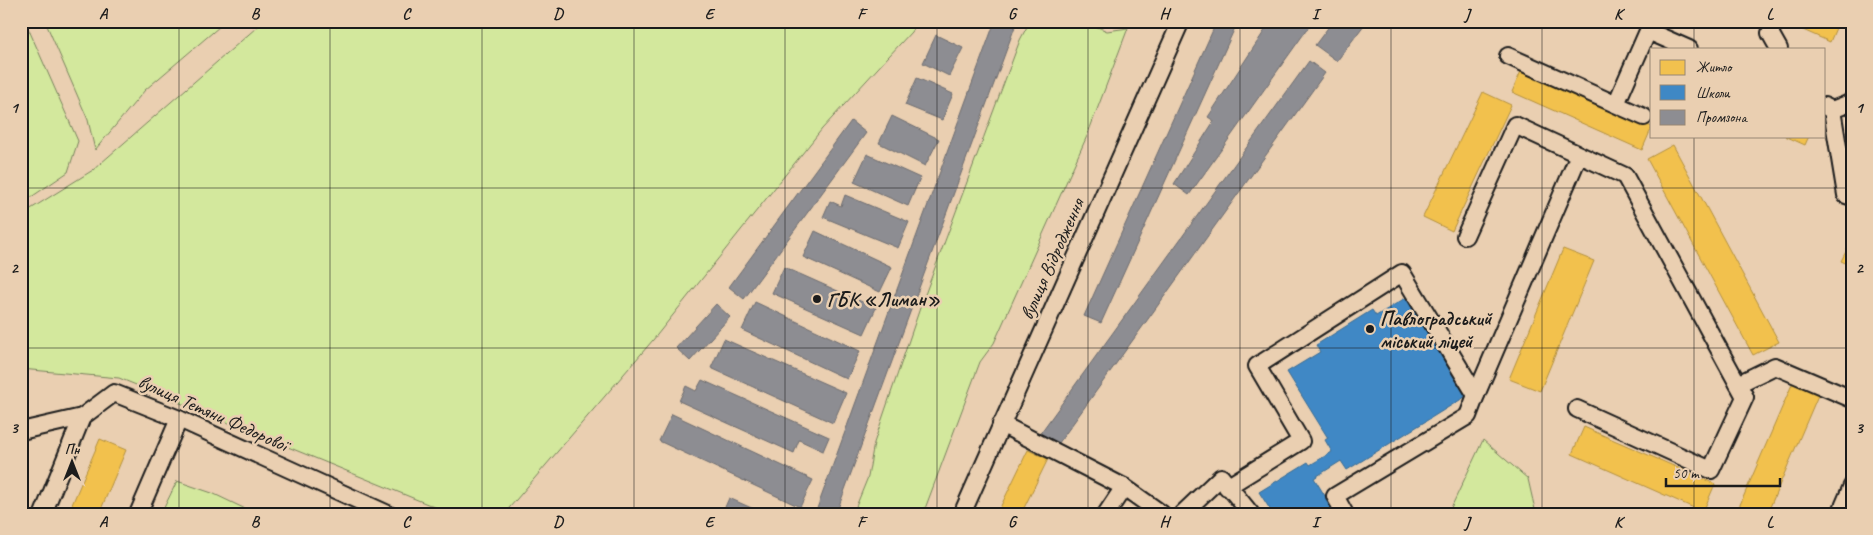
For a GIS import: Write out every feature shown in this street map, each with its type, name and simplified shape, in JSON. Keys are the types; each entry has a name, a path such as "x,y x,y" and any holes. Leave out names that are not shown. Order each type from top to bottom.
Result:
{"street":[{"name":"вулиця Відродження","path":"962,514 1181,21"},
{"path":"1775,21 1770,33 1779,48"},
{"path":"1616,104 1651,26 1687,48"},
{"path":"1508,56 1644,116"},
{"path":"1852,100 1850,103 1828,108 1846,195 1852,197"},
{"path":"1465,236 1515,125 1625,176 1745,397 1711,470 1577,409"},
{"path":"1345,514 1335,496 1468,416 1579,155"},
{"path":"1227,488 1301,441 1258,366 1402,273 1476,396"},
{"path":"1738,384 1775,366 1852,399"},
{"name":"вулиця Тетяни Федорової","path":"21,431 82,417 114,393 179,420 388,514"},
{"path":"43,514 82,417"},
{"path":"138,514 179,420"},
{"path":"1001,424 1124,487 1162,514"},
{"path":"1182,514 1220,477 1250,514"},
{"path":"1840,514 1852,486"},
{"path":"1106,514 1124,487"}],"green space":[{"path":"21,21 25,21 78,141 68,172 21,204"},
{"path":"45,21 226,21 145,90 95,150 88,120"},
{"path":"264,21 918,21 911,32 822,129 653,340 504,514 452,514 119,378 21,369 21,215 93,170"},
{"path":"1030,21 1083,21 1107,31 1128,28 1087,136 994,343 980,362 923,514 853,514 868,477 874,443 920,308 1020,40"},
{"path":"1483,440 1528,479 1536,514 1424,514 1425,511 1449,512"},
{"path":"177,481 212,493 256,514 161,514"}],"building: Житло":[{"path":"1807,21 1839,21 1830,42 1803,30"},
{"path":"1522,69 1650,126 1650,132 1642,150 1512,92"},
{"path":"1483,92 1511,105 1452,231 1423,217"},
{"path":"1789,138 1808,138 1805,145"},
{"path":"1673,145 1779,342 1753,355 1647,159"},
{"path":"1852,240 1852,266 1841,261"},
{"path":"1563,249 1594,261 1540,391 1509,379"},
{"path":"1793,382 1819,393 1767,514 1736,514"},
{"path":"1584,427 1715,484 1703,512 1572,454"},
{"path":"100,439 126,450 99,514 68,514"},
{"path":"1028,450 1048,459 1021,514 997,514"}],"building: Школи":[{"path":"1407,297 1468,395 1347,470 1341,461 1314,478 1336,514 1273,514 1259,492 1308,462 1310,465 1332,452 1325,440 1328,438 1287,372 1320,352 1316,345 1372,310 1376,316"}],"building: Промзона":[{"path":"995,21 1017,21 836,514 815,514"},
{"path":"1217,21 1238,21 1101,323 1084,316"},
{"path":"1271,21 1313,21 1189,195 1174,184 1214,121 1208,117"},
{"path":"1333,21 1367,21 1337,61 1315,45"},
{"path":"936,35 963,48 949,76 923,63"},
{"path":"1309,61 1325,73 1056,447 1039,435"},
{"path":"917,78 953,94 942,120 905,105"},
{"path":"892,116 939,139 925,166 879,143"},
{"path":"851,121 866,133 744,299 729,287"},
{"path":"867,154 920,178 908,206 854,182"},
{"path":"845,195 909,222 898,248 823,217 830,201 841,206"},
{"path":"815,231 892,267 880,292 803,257"},
{"path":"784,267 876,308 864,334 772,293"},
{"path":"755,302 860,351 847,379 742,330"},
{"path":"716,304 730,317 690,361 676,348"},
{"path":"724,339 846,393 833,423 711,368"},
{"path":"702,380 829,437 823,451 799,440 794,453 679,401 686,386 696,391"},
{"path":"672,414 813,480 800,507 659,441"},
{"path":"729,498 765,514 722,514"}],"place":[{"name":"ГБК «Лиман»","path":"817,299"},
{"name":"Павлоградський міський ліцей","path":"1370,329"}]}
